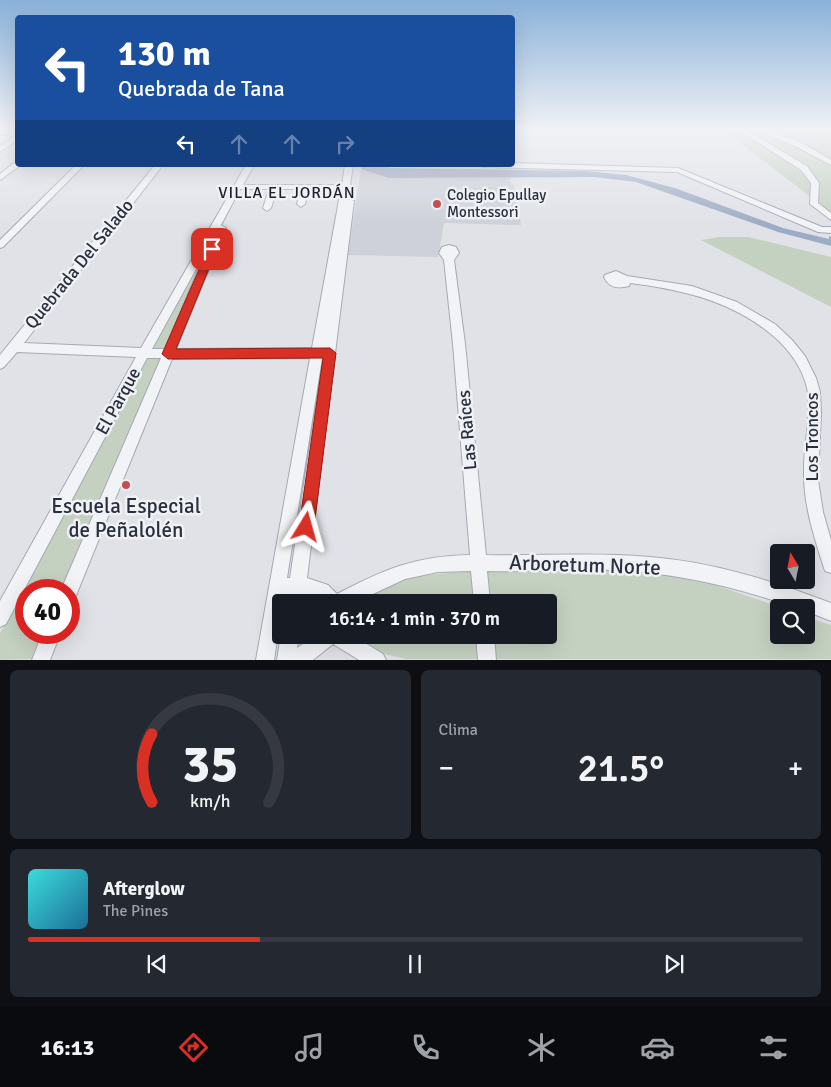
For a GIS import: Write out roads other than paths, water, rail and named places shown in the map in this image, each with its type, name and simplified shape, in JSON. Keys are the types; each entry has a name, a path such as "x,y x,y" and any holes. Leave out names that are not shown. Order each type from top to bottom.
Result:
{"street":[{"path":"794,162 804,168 815,182 814,204 831,217"},
{"path":"0,167 15,165"},
{"path":"0,178 15,165"},
{"path":"515,166 678,170 826,230"},
{"path":"0,245 78,167"},
{"name":"Quebrada Del Salado","path":"0,364 157,167"},
{"name":"El Parque","path":"0,618 144,353 249,167"},
{"path":"349,187 350,167"},
{"path":"266,660 316,353 349,187 355,167"},
{"path":"238,187 349,187"},
{"name":"El Parque","path":"74,579 238,187"},
{"path":"267,208 274,187"},
{"path":"301,204 306,187"},
{"path":"296,594 326,390 345,209"},
{"name":"Las Raíces","path":"449,258 459,344 481,594"},
{"name":"Los Troncos","path":"625,279 694,290 730,302 755,316 774,330 798,356 809,375 815,395 811,479 821,532 831,565"},
{"path":"13,347 168,354 330,353"},
{"path":"301,448 326,390"},
{"name":"Arboretum Norte","path":"355,594 406,571 442,564 598,561 657,566 750,585 831,612"},
{"path":"278,587 308,585 325,594"},
{"path":"40,660 47,644"},
{"path":"289,644 287,660 307,653 318,644"},
{"path":"350,644 377,660"},
{"path":"485,644 487,660"}],"water":[{"path":"362,167 388,167 587,171 626,175 675,188 783,228 829,239 829,236 831,237 831,246 778,232 636,182 594,177 389,178 361,169"}],"place":[{"name":"Colegio Epullay Montessori","path":"437,204"},
{"name":"Escuela Especial de Peñalolén","path":"126,485"}],"district":[{"name":"VILLA EL JORDÁN","path":"287,192"}]}
